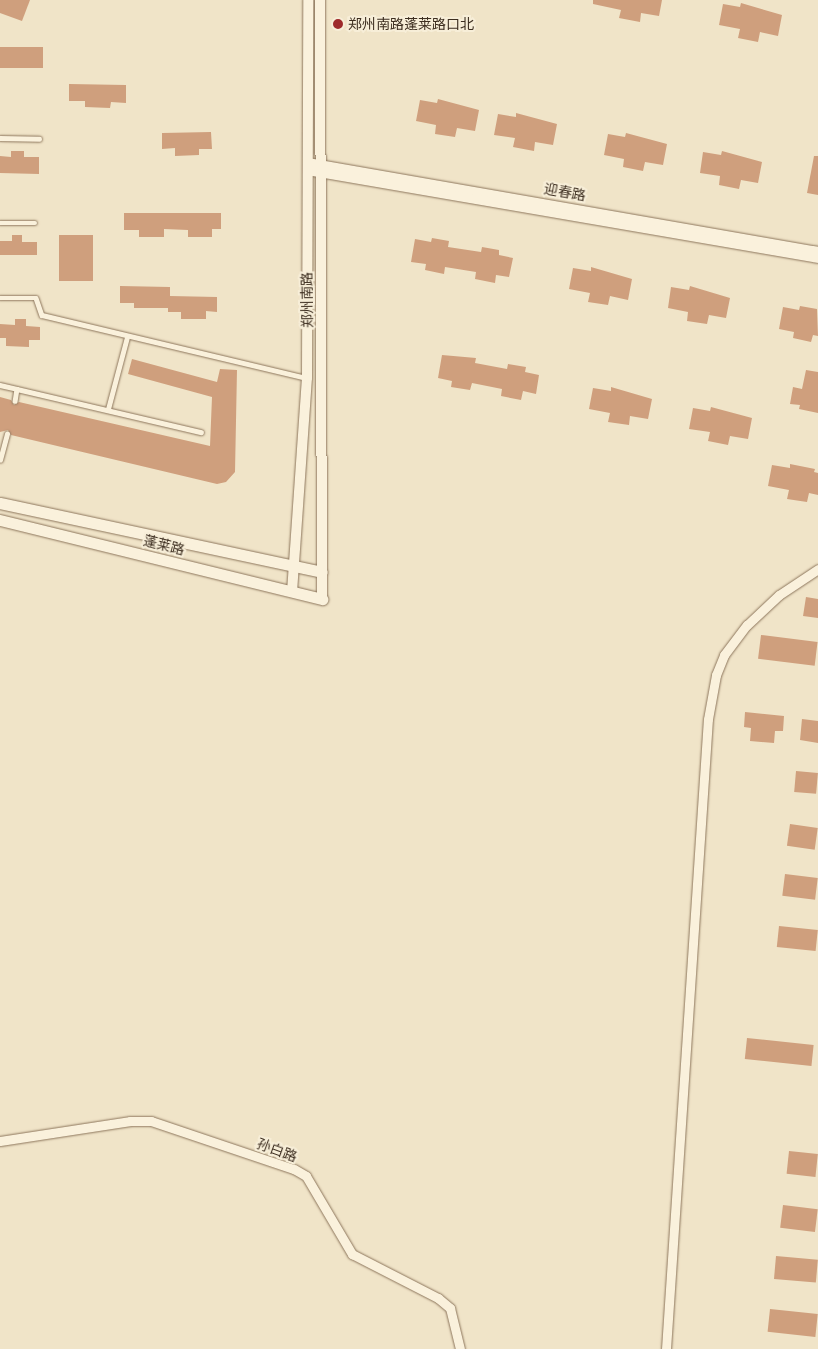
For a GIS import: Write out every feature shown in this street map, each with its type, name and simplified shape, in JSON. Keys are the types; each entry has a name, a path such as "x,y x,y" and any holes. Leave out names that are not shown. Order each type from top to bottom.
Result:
{"main road":[{"name":"蓬莱路","path":"0,503 322,572"},
{"name":"蓬莱路","path":"0,520 322,599"}],"street":[{"name":"郑州南路","path":"292,592 307,378 308,0"},
{"name":"郑州南路","path":"320,0 322,599"},
{"name":"迎春路","path":"308,166 818,251"},
{"name":"迎春路","path":"381,177 818,258"},
{"path":"666,1349 708,719 716,675 724,655 747,625 779,595 818,569"},
{"name":"孙白路","path":"0,1141 130,1121 151,1121 294,1169 306,1176 352,1254 438,1298 450,1308 460,1349"}],"lane":[{"path":"0,138 39,139"},
{"path":"0,224 35,224"},
{"path":"0,298 36,298 42,315 126,337 307,378"},
{"path":"108,409 126,337"},
{"path":"0,385 201,432"},
{"path":"15,401 17,389"},
{"path":"0,460 7,434"}],"building":[{"path":"0,0 30,0 22,21 0,13"},
{"path":"593,0 662,0 659,16 641,13 640,22 619,18 621,10 593,4"},
{"path":"741,3 782,15 778,36 760,32 758,42 738,38 740,29 719,25 723,4 740,7"},
{"path":"0,47 43,47 43,68 0,68"},
{"path":"69,84 126,85 126,103 111,102 110,108 85,107 85,101 69,101"},
{"path":"438,99 479,110 475,131 457,128 455,137 435,134 436,125 416,121 420,100 437,103"},
{"path":"516,113 557,124 553,145 535,142 534,151 513,147 515,138 494,135 498,114 516,117"},
{"path":"211,132 212,149 199,149 199,155 175,156 175,148 162,149 162,133"},
{"path":"626,133 667,144 663,165 645,162 643,171 623,167 624,159 604,155 608,134 625,137"},
{"path":"11,151 24,151 24,157 39,157 39,174 0,173 0,156 11,157"},
{"path":"722,151 762,162 758,183 741,180 739,189 719,185 720,176 700,173 703,152 721,155"},
{"path":"814,156 818,156 818,195 807,193"},
{"path":"124,213 221,213 221,229 212,229 212,237 188,237 188,230 164,229 164,237 139,237 139,230 124,230"},
{"path":"12,235 22,235 22,242 37,242 37,255 0,255 0,241 12,241"},
{"path":"59,235 93,235 93,281 59,281"},
{"path":"432,238 449,241 448,247 481,252 482,247 499,250 499,255 513,258 509,277 496,275 495,283 475,279 476,272 445,267 444,274 425,270 426,264 411,262 415,239 431,242"},
{"path":"591,267 632,279 628,300 610,296 608,305 588,302 590,293 569,289 573,268 591,271"},
{"path":"120,286 170,287 170,296 217,297 217,312 206,311 206,319 181,319 181,312 168,312 168,308 134,308 134,303 120,303"},
{"path":"690,286 730,298 726,318 709,315 707,324 687,321 688,312 668,308 671,287 689,290"},
{"path":"800,306 817,309 818,336 813,335 811,342 793,338 794,332 779,329 783,307 799,310"},
{"path":"15,319 26,319 26,326 40,327 40,340 29,340 29,347 6,346 6,338 0,338 0,324 15,325"},
{"path":"442,355 476,358 475,363 507,369 508,364 526,367 525,372 539,375 536,394 523,391 521,400 501,396 502,389 472,383 470,390 451,387 452,381 438,378"},
{"path":"132,359 217,382 220,369 237,370 235,472 226,482 217,484 11,435 8,430 0,432 0,397 11,400 14,405 19,402 210,446 212,397 128,374"},
{"path":"806,370 818,372 818,413 799,409 800,405 790,404 793,387 802,389"},
{"path":"611,387 652,399 648,419 630,416 629,425 608,422 610,413 589,409 593,388 611,391"},
{"path":"711,407 752,418 748,439 730,436 728,445 708,441 710,432 689,429 693,408 710,411"},
{"path":"790,464 815,469 814,472 818,473 818,495 809,493 807,502 787,499 789,490 768,486 772,465 790,468"},
{"path":"806,597 818,599 818,618 803,616"},
{"path":"761,635 818,642 815,666 758,659"},
{"path":"745,712 784,716 783,731 775,731 774,743 750,741 751,728 744,727"},
{"path":"802,719 818,721 818,743 800,740"},
{"path":"796,771 818,773 816,794 794,792"},
{"path":"790,824 818,828 815,850 787,846"},
{"path":"785,874 818,878 815,900 782,896"},
{"path":"779,926 818,930 816,951 777,947"},
{"path":"747,1038 814,1045 811,1066 745,1059"},
{"path":"789,1151 818,1154 815,1177 787,1174"},
{"path":"783,1205 818,1209 815,1232 780,1228"},
{"path":"776,1256 818,1260 816,1283 774,1279"},
{"path":"770,1309 818,1314 815,1337 768,1332"}],"place":[{"name":"郑州南路蓬莱路口北","path":"338,24"}]}
